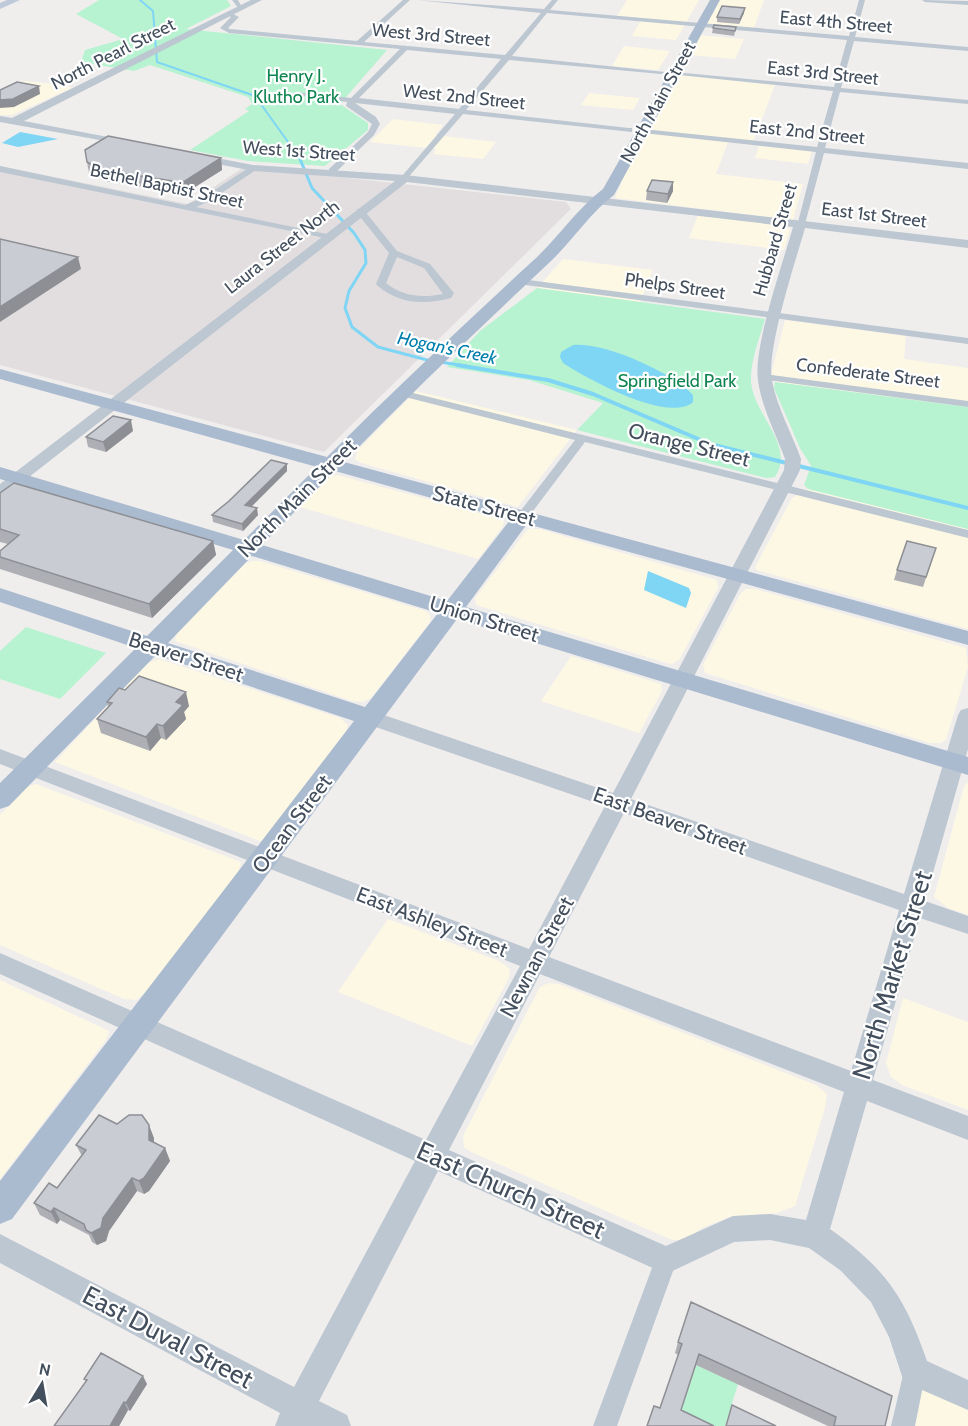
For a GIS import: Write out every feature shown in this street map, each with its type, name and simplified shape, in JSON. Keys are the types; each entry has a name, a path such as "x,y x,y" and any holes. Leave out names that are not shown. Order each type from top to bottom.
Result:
{"main road":[{"path":"0,6 15,0"},
{"name":"North Main Street","path":"611,160 668,73 695,24 703,0"},
{"name":"North Main Street","path":"695,24 715,0"},
{"name":"North Main Street","path":"0,799 426,368 521,282 566,238 598,200 609,192 643,131 668,73"},
{"name":"North Main Street","path":"598,200 594,190 600,180"},
{"name":"State Street","path":"0,374 968,638"},
{"name":"Union Street","path":"9,476 962,764"},
{"name":"Ocean Street","path":"0,1208 267,858 523,516"},
{"name":"Beaver Street","path":"0,595 371,718"}],"street":[{"name":"North Pearl Street","path":"0,126 14,122 229,14 238,4 258,0"},
{"path":"359,43 407,0"},
{"name":"East 4th Street","path":"420,0 968,48"},
{"name":"Laura Street North","path":"0,492 9,476 112,404 338,227 405,178 555,0"},
{"name":"Hubbard Street","path":"764,377 776,316 862,0"},
{"path":"926,0 968,3"},
{"name":"West 3rd Street","path":"229,14 236,18 223,28 229,31 668,73"},
{"path":"332,171 375,128 373,119 350,106 352,100 406,47"},
{"name":"East 3rd Street","path":"668,73 968,102"},
{"name":"West 2nd Street","path":"296,94 629,130"},
{"path":"0,119 136,145"},
{"name":"North Pearl Street","path":"0,134 14,122"},
{"name":"East 2nd Street","path":"643,131 968,166"},
{"name":"West 1st Street","path":"186,155 253,168 332,171 598,200"},
{"path":"188,207 205,201 253,168"},
{"name":"Bethel Baptist Street","path":"0,169 327,237"},
{"name":"East 1st Street","path":"598,200 968,244"},
{"path":"356,214 394,253 428,266 443,283 449,293 447,296 425,300 401,296 388,290 381,284 394,253"},
{"name":"Phelps Street","path":"521,282 968,341"},
{"path":"764,377 792,465 784,488"},
{"name":"Confederate Street","path":"764,377 968,404"},
{"name":"Orange Street","path":"401,393 968,534"},
{"name":"Ocean Street","path":"523,516 582,438"},
{"name":"Newnan Street","path":"295,1416 784,488"},
{"name":"North Market Street","path":"815,1235 913,906 962,764 968,715"},
{"name":"East Beaver Street","path":"371,718 968,925"},
{"name":"East Ashley Street","path":"0,756 968,1128"},
{"name":"East Church Street","path":"0,963 666,1260"},
{"path":"605,1426 666,1260 733,1229 771,1227 815,1235 850,1260 881,1292 902,1331 915,1371 903,1426"},
{"name":"East Duval Street","path":"0,1248 295,1416 336,1426"},
{"path":"915,1371 968,1395"}],"shaded area":[{"path":"627,0 699,0 676,40 632,36 642,18 617,16"},
{"path":"718,0 764,0 754,28 705,24"},
{"path":"699,35 744,39 735,59 688,55"},
{"path":"624,46 670,51 658,70 612,66"},
{"path":"677,75 775,85 752,145 728,142 716,174 803,184 793,220 615,198 621,184 619,182"},
{"path":"24,81 65,85 72,88 12,115 0,115 0,91"},
{"path":"589,93 640,98 633,110 581,105"},
{"path":"393,119 443,125 435,135 496,142 483,159 433,154 436,149 370,142"},
{"path":"759,146 812,151 808,164 755,158"},
{"path":"0,166 188,204 241,169 339,177 566,202 571,209 324,452 0,365"},
{"path":"698,215 784,225 790,229 784,250 689,238"},
{"path":"563,259 653,270 640,302 537,288"},
{"path":"785,320 906,336 904,359 968,368 968,407 775,382 771,375"},
{"path":"416,391 577,430 518,507 361,463 355,459 358,450"},
{"path":"337,475 498,518 504,521 503,526 478,559 300,507 330,477"},
{"path":"808,489 968,529 968,629 757,570 755,567 792,498"},
{"path":"528,529 539,529 717,580 718,588 679,660 672,664 663,662 476,605 475,598"},
{"path":"260,561 426,611 430,615 430,622 371,698 363,702 352,701 175,641 176,634 245,564"},
{"path":"746,589 755,589 966,648 968,667 946,740 940,743 930,743 705,673 703,665 741,593"},
{"path":"571,656 661,684 662,691 639,733 541,701"},
{"path":"159,659 340,718 348,725 346,731 265,840 260,841 55,762 147,663"},
{"path":"968,782 968,915 948,908 934,897 964,786"},
{"path":"36,784 241,862 238,873 145,993 136,1000 124,999 0,945 0,815 27,787"},
{"path":"388,919 499,961 510,969 509,978 472,1046 338,992"},
{"path":"0,980 109,1031 106,1040 0,1179"},
{"path":"549,983 559,984 816,1085 827,1094 825,1108 795,1206 777,1213 729,1217 702,1228 685,1240 672,1240 464,1147 463,1136 540,987"},
{"path":"903,998 968,1022 968,1110 902,1085 891,1077 886,1063"},
{"path":"904,1382 968,1410 968,1426 894,1426"}],"green space":[{"name":"Henry J. Klutho Park","path":"99,0 227,0 231,6 186,29 387,50 340,104 368,123 368,130 325,166 248,161 190,150 249,111 245,109 252,104 248,97 150,65 134,71 81,62 85,50 123,39 76,14"},
{"name":"Springfield Park","path":"537,288 765,319 754,356 751,378 757,404 777,440 780,465 775,477 766,478 577,430 603,403 529,380 447,367 480,331"},
{"path":"775,382 968,407 968,529 808,489 804,485 811,466 800,448 774,388"},
{"path":"26,627 106,653 60,699 0,679 0,651"},
{"path":"696,1365 738,1384 725,1426 688,1426 678,1421"}],"water":[{"path":"20,132 58,139 18,147 2,143"},
{"path":"573,345 602,348 654,368 683,386 693,395 693,402 681,407 665,407 647,403 608,388 563,363 560,357 561,352"},
{"path":"648,571 689,588 691,593 686,608 644,590"}],"building":[{"path":"722,6 745,8 740,19 717,17"},
{"path":"714,25 736,27 735,31 713,28"},
{"path":"17,82 39,86 13,99 0,100 0,90"},
{"path":"108,136 221,158 185,181 179,182 102,170 87,162 85,150"},
{"path":"652,180 673,182 668,194 647,191"},
{"path":"0,239 78,257 0,307"},
{"path":"113,416 131,420 103,442 86,437"},
{"path":"271,460 287,464 245,505 257,508 242,524 212,515 229,501"},
{"path":"14,483 213,541 149,604 0,557 0,551 19,535 0,529 0,493"},
{"path":"907,541 936,548 926,577 897,570"},
{"path":"139,676 186,692 176,702 183,705 163,726 157,724 146,737 97,719 112,703 107,702 119,688 125,690"},
{"path":"99,1115 117,1124 129,1115 142,1115 149,1125 149,1140 165,1148 144,1178 139,1181 132,1178 103,1218 101,1228 91,1233 86,1230 84,1224 54,1208 51,1212 34,1203 49,1183 57,1188 86,1150 76,1145"},
{"path":"691,1302 892,1396 885,1426 834,1426 836,1417 699,1354 681,1410 714,1426 647,1426 654,1406 660,1408 682,1344 678,1342"},
{"path":"101,1353 143,1376 126,1403 124,1402 110,1426 54,1426 87,1380 84,1379"},
{"path":"732,1405 776,1426 726,1426"}],"waterway":[{"name":"Hogan's Creek","path":"140,0 153,11 157,62 255,96 301,160"},
{"name":"Hogan's Creek","path":"300,159 312,188 354,233 365,250 366,263 349,291 345,308 352,327 378,347 431,361"},
{"name":"Hogan's Creek","path":"440,362 466,366"},
{"name":"Hogan's Creek","path":"457,365 548,380 593,394 710,444 968,508"}]}
